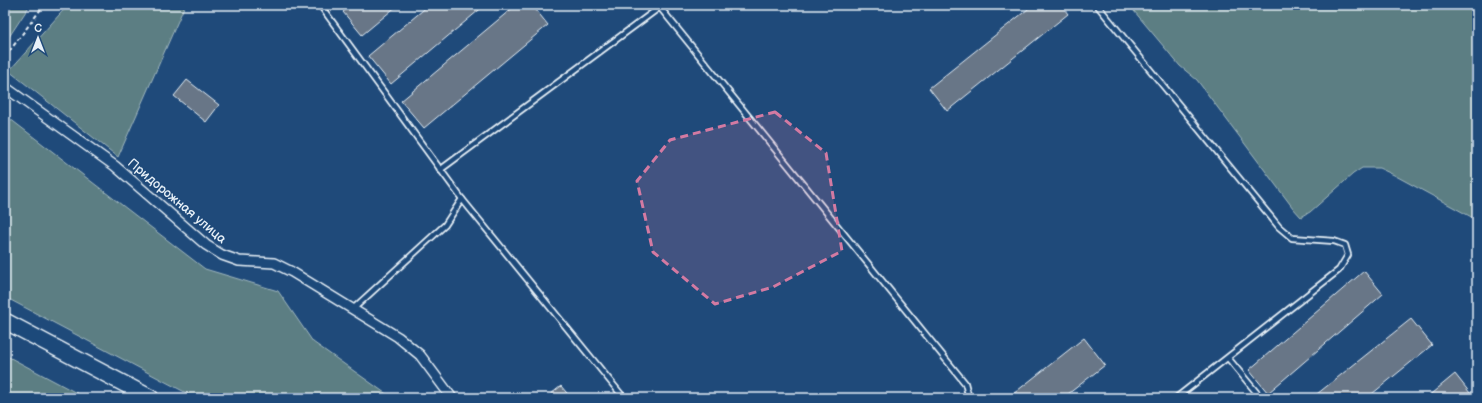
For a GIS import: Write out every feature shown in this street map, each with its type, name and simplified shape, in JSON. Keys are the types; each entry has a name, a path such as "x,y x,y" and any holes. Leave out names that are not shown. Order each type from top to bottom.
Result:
{"main road":[{"path":"5,321 151,398"}],"street":[{"name":"Придорожная улица","path":"5,87 115,166 206,245 222,255 239,261 274,263 292,272 398,337 420,355 452,398"}],"lane":[{"path":"320,5 462,199 624,398"},
{"path":"1097,5 1279,227 1292,238 1334,241 1345,246 1348,255 1340,270 1176,398"},
{"path":"440,170 659,6 965,384 969,398"},
{"path":"354,309 445,225 462,199"},
{"path":"1228,358 1261,398"}],"path":[{"path":"5,57 44,5"}],"highlighted area":[{"path":"775,112 826,153 842,251 773,287 715,304 653,252 637,181 670,140"}],"green space":[{"path":"5,5 30,5 5,43"},
{"path":"68,5 185,5 118,157 9,71"},
{"path":"1129,5 1477,5 1477,220 1379,168 1362,168 1353,174 1310,212 1301,217 1197,80 1180,66"},
{"path":"5,115 205,269 278,291 313,342 392,398 196,398 5,297"},
{"path":"5,355 86,398 5,398"}],"building":[{"path":"351,5 398,5 362,35 343,12"},
{"path":"429,5 485,5 391,84 368,56"},
{"path":"516,5 532,5 548,25 424,128 401,101"},
{"path":"1033,5 1061,5 1068,14 947,111 929,88"},
{"path":"187,80 219,105 206,122 174,96"},
{"path":"1364,271 1383,294 1268,393 1249,370"},
{"path":"1411,319 1432,345 1367,398 1312,398"},
{"path":"1084,338 1105,365 1063,398 1008,398"},
{"path":"1455,374 1474,398 1426,398"},
{"path":"561,386 571,398 546,398"}]}
